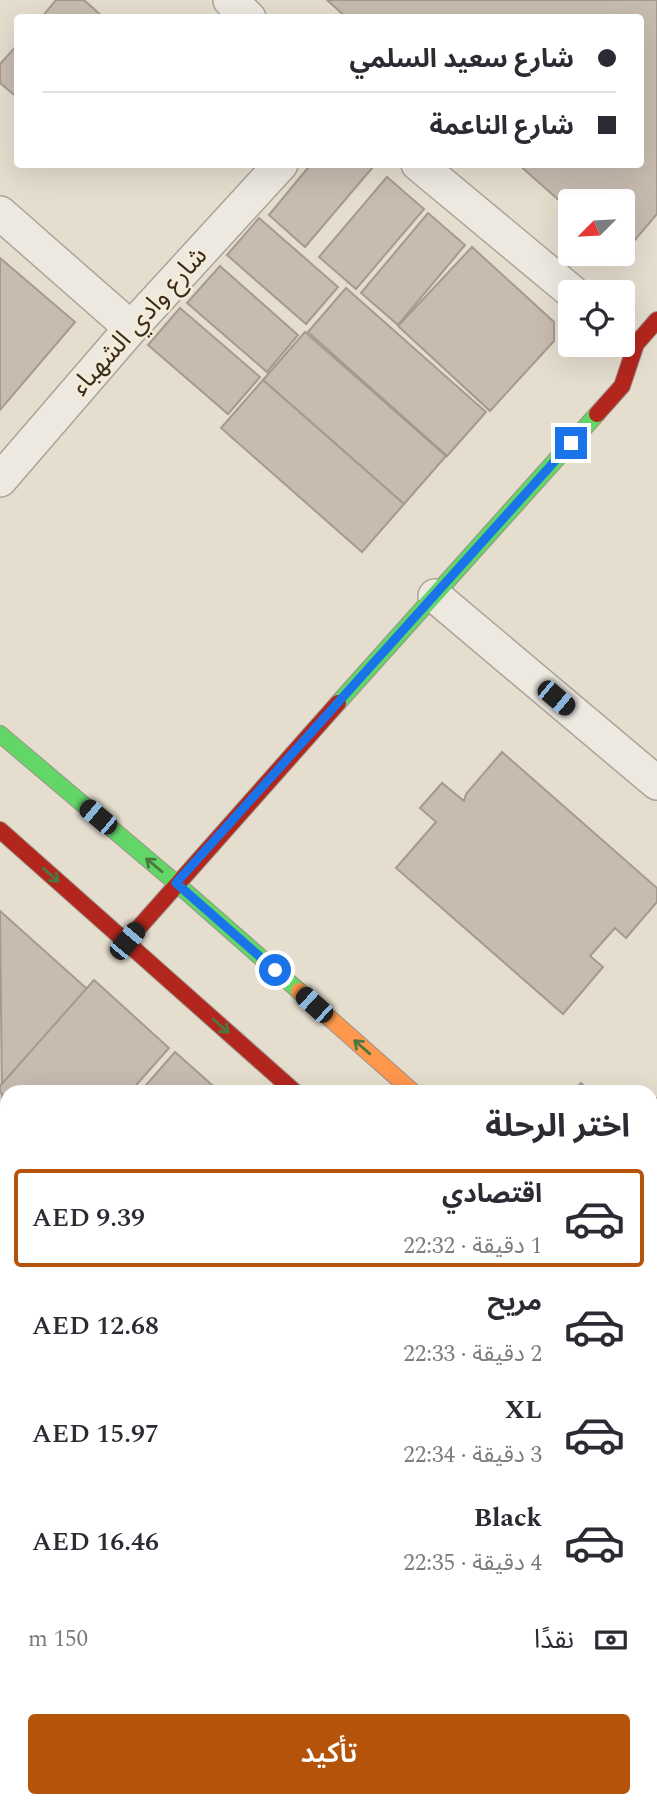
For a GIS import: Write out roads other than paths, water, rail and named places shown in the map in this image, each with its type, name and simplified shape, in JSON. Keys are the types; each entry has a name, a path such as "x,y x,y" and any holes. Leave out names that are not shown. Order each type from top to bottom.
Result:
{"street":[{"path":"230,0 245,14"},
{"name":"شارع وادي الشهباء","path":"0,480 131,328 277,168"},
{"path":"423,168 558,280"},
{"path":"0,213 131,328"},
{"path":"127,941 622,386 639,333"},
{"path":"435,596 657,783"},
{"path":"0,734 176,883 405,1085"},
{"path":"0,830 287,1085"}]}
